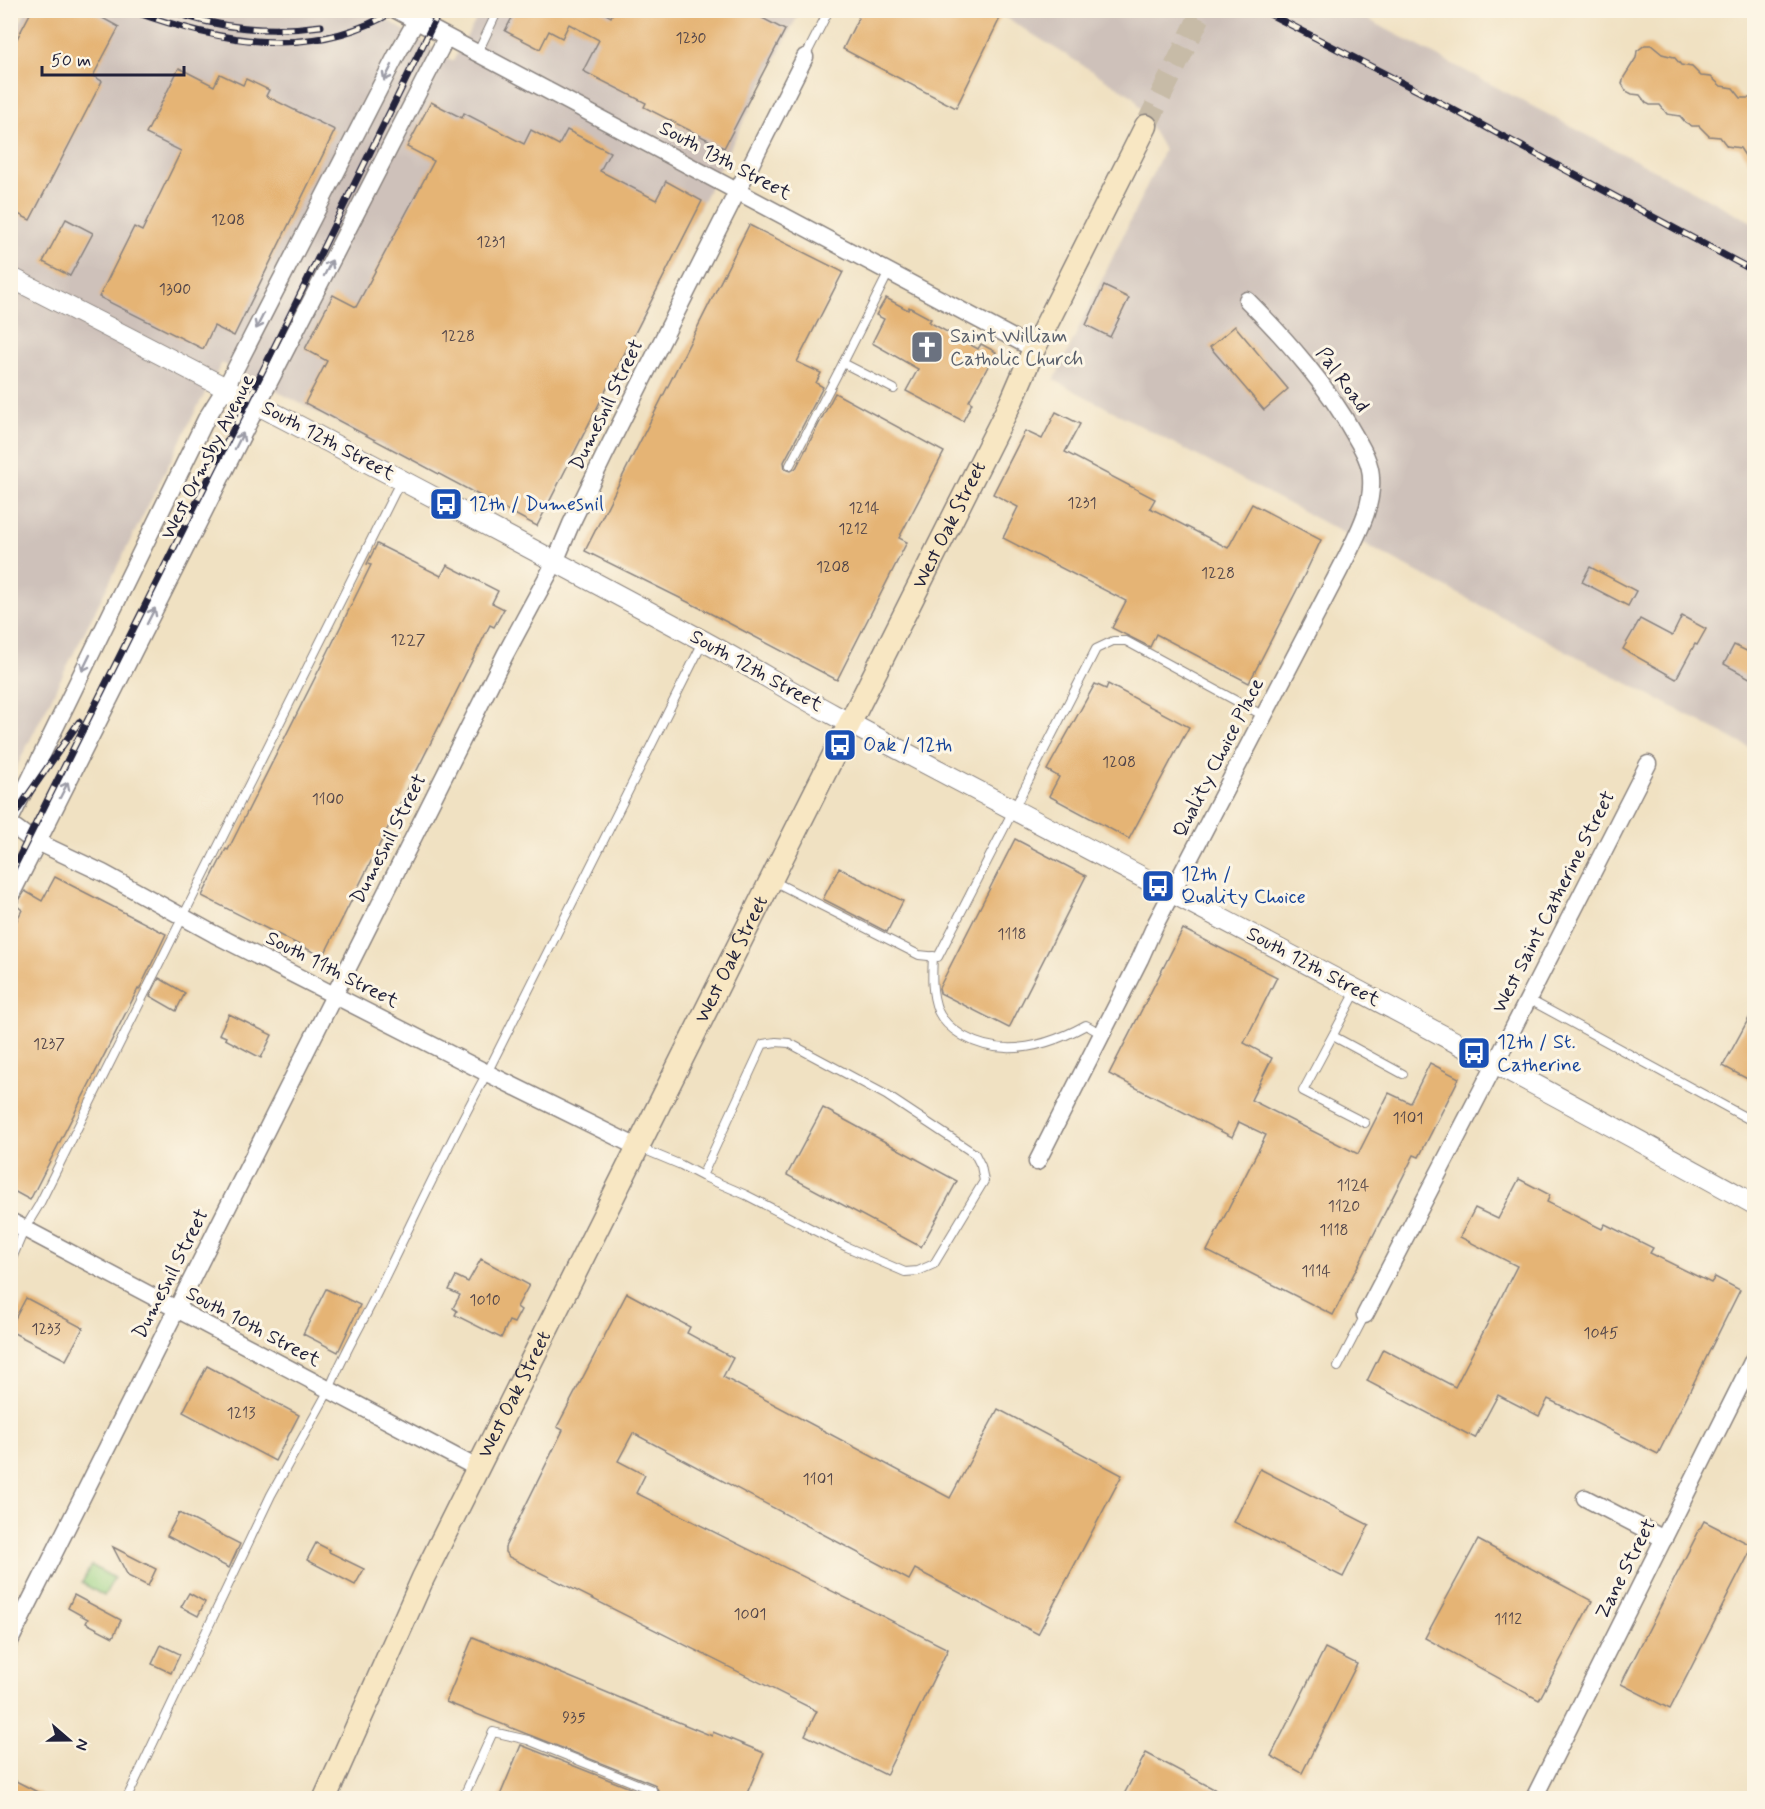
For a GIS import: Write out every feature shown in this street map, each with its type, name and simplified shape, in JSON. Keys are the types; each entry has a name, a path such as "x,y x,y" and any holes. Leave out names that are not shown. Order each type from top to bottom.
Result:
{"main road":[{"name":"West Oak Street","path":"325,1798 423,1578 477,1468 1012,400 1034,349 1146,126"}],"street":[{"name":"South 13th Street","path":"396,10 418,16 446,38 1034,349"},
{"name":"West Ormsby Avenue","path":"10,819 207,419 226,387 418,16"},
{"name":"West Ormsby Avenue","path":"10,897 258,404 446,38"},
{"name":"Dumesnil Street","path":"10,1641 505,655 555,562 571,524 805,57"},
{"name":"South 12th Street","path":"10,277 226,387 704,641 850,723 1357,990 1755,1204"},
{"name":"Pal Road","path":"1247,300 1274,327 1332,396 1364,452 1371,476 1370,500"},
{"name":"Quality Choice Place","path":"1037,1162 1362,524 1370,500"},
{"name":"West Saint Catherine Street","path":"1365,1315 1648,764"},
{"name":"South 11th Street","path":"10,824 37,842 103,873 183,917 487,1073 637,1147"},
{"name":"South 10th Street","path":"18,1225 477,1468"},
{"name":"Zane Street","path":"1534,1798 1755,1358"},
{"path":"1585,1498 1664,1539"}],"lane":[{"path":"477,54 498,10"},
{"path":"805,57 830,10"},
{"path":"790,465 889,272"},
{"path":"843,363 894,389"},
{"path":"10,1263 18,1225 45,1194 401,480"},
{"path":"127,1798 272,1495 377,1294 451,1139 487,1073 704,641"},
{"path":"771,880 920,955 938,957 1096,649 1113,641 1126,641 1264,716"},
{"path":"933,956 931,985 938,1012 952,1029 976,1043 1000,1049 1017,1049 1066,1036 1086,1025 1102,1034"},
{"path":"1357,990 1303,1091 1365,1123"},
{"path":"1528,999 1755,1122"},
{"path":"1333,1036 1403,1074"},
{"path":"637,1147 681,1165 702,1176 746,1196 847,1247 905,1272 918,1271 934,1264 984,1181 981,1166 975,1154 886,1095 789,1043 776,1042 763,1044 702,1176"},
{"path":"1338,1367 1365,1315"},
{"path":"463,1798 493,1732 528,1740 652,1790"}],"shaded area":[{"path":"367,10 453,61 481,11 800,11 537,526 222,363 198,406 11,778 10,42 26,11"},
{"path":"995,11 1352,11 1754,223 1754,750 1054,380 1164,150 1134,97"}],"green space":[{"path":"91,1565 114,1578 104,1596 82,1583"}],"building":[{"path":"32,10 88,10 119,27 93,76 102,81 30,220 10,210 10,52"},
{"path":"516,10 599,10 611,17 614,10 747,10 785,30 724,148 644,107 646,103 583,71 599,40 569,24 562,38 549,31 540,49 505,31"},
{"path":"862,10 1004,10 956,108 843,49"},
{"path":"1645,45 1651,45 1662,54 1674,57 1681,65 1692,67 1701,76 1711,77 1721,86 1733,88 1741,98 1755,98 1755,171 1740,148 1727,146 1720,137 1709,136 1699,126 1692,126 1680,116 1667,114 1660,105 1650,105 1640,95 1626,91 1622,84 1624,77 1636,58 1637,51"},
{"path":"179,68 214,86 220,74 243,85 246,79 269,90 266,96 335,130 234,336 214,326 203,349 99,297 134,227 142,231 181,151 146,134"},
{"path":"431,102 462,118 464,113 524,144 531,130 559,145 567,130 610,152 600,171 656,200 666,181 702,201 537,526 305,403 327,361 305,349 333,295 356,307 434,161 407,147"},
{"path":"66,219 93,233 70,276 43,262"},
{"path":"749,225 843,272 797,362 821,373 816,383 823,387 784,462 785,469 791,471 796,468 835,393 944,452 899,538 907,542 837,680 585,551"},
{"path":"1104,286 1129,298 1110,337 1086,325"},
{"name":"Saint William Catholic Church","path":"886,298 931,319 929,322 978,349 981,344 996,352 969,401 972,403 963,421 906,391 918,369 872,343 884,319 876,315"},
{"path":"1235,326 1288,389 1264,410 1210,347"},
{"path":"1056,412 1080,424 1065,452 1155,499 1150,508 1228,548 1252,504 1321,540 1249,683 1156,634 1150,647 1112,628 1126,601 1003,538 1018,507 993,494 1025,431 1042,439"},
{"path":"377,544 441,576 447,565 498,591 492,603 504,609 494,627 490,625 323,957 202,896 226,849 228,850 328,652 371,565 367,564"},
{"path":"1590,567 1636,591 1628,606 1582,582"},
{"path":"1682,616 1706,629 1676,679 1623,649 1640,619 1672,636"},
{"path":"1734,645 1755,655 1755,681 1724,664"},
{"path":"1095,684 1106,689 1108,684 1189,727 1129,839 1049,796 1059,777 1047,770"},
{"path":"1015,839 1086,876 1009,1028 940,993 939,988"},
{"path":"839,868 903,901 887,932 823,899"},
{"path":"55,877 166,934 30,1200 10,1189 10,934 22,910 16,905 25,891 42,901"},
{"path":"1183,929 1277,977 1244,1043 1272,1058 1251,1100 1358,1154 1389,1093 1410,1103 1430,1063 1459,1078 1419,1157 1414,1155 1333,1315 1207,1251 1266,1135 1239,1122 1232,1137 1109,1074"},
{"path":"159,978 185,993 176,1011 150,996"},
{"path":"1755,1007 1755,1083 1723,1066"},
{"path":"229,1014 272,1035 261,1058 219,1034"},
{"path":"823,1108 957,1181 921,1247 787,1175"},
{"path":"1519,1179 1550,1195 1547,1202 1602,1229 1605,1224 1653,1248 1650,1253 1711,1283 1715,1277 1740,1290 1658,1454 1548,1399 1539,1416 1498,1395 1475,1438 1367,1381 1383,1349 1455,1387 1517,1266 1460,1237 1475,1208 1498,1219"},
{"path":"481,1259 529,1285 517,1307 521,1310 514,1323 509,1321 501,1338 455,1315 457,1311 453,1308 460,1295 449,1290 456,1276 468,1282"},
{"path":"326,1289 360,1305 338,1352 303,1334"},
{"path":"627,1293 690,1327 687,1333 733,1358 723,1377 950,1498 998,1409 1122,1475 1038,1634 915,1569 909,1580 633,1433 618,1461 645,1475 636,1493 948,1649 886,1775 805,1735 817,1711 509,1557 505,1552 505,1547 563,1430 557,1427"},
{"path":"26,1298 83,1328 66,1360 10,1331"},
{"path":"207,1366 299,1415 275,1461 183,1412"},
{"path":"1260,1469 1369,1525 1343,1577 1234,1522"},
{"path":"179,1513 240,1544 229,1568 167,1536"},
{"path":"1704,1521 1753,1546 1670,1709 1621,1684"},
{"path":"1478,1540 1592,1601 1539,1700 1425,1638"},
{"path":"316,1543 364,1569 355,1585 307,1560"},
{"path":"113,1547 156,1569 148,1586 128,1576"},
{"path":"189,1593 205,1602 198,1616 181,1607"},
{"path":"74,1595 121,1620 113,1637 86,1623 88,1619 68,1608"},
{"path":"473,1637 712,1736 713,1732 764,1753 745,1798 499,1798 521,1745 650,1796 655,1795 658,1790 654,1784 446,1702"},
{"path":"161,1645 180,1654 171,1673 152,1664"},
{"path":"1325,1648 1357,1664 1302,1773 1271,1756"},
{"path":"1146,1753 1231,1798 1122,1798"},
{"path":"10,1778 49,1798 10,1798"}],"tunnel":[{"path":"1146,126 1203,10"}],"railway":[{"path":"130,10 197,31 264,42 298,41 331,36 364,26 396,10"},
{"path":"170,10 206,22 244,28 283,29 321,26"},
{"path":"10,875 440,10"},
{"path":"1262,10 1754,271"},
{"path":"10,821 79,722"}],"place":[{"name":"Saint William Catholic Church","path":"927,347"},
{"name":"12th / Dumesnil","path":"446,504"},
{"name":"Oak / 12th","path":"840,745"},
{"name":"12th / Quality Choice","path":"1158,886"},
{"name":"12th / St. Catherine","path":"1474,1053"}]}
